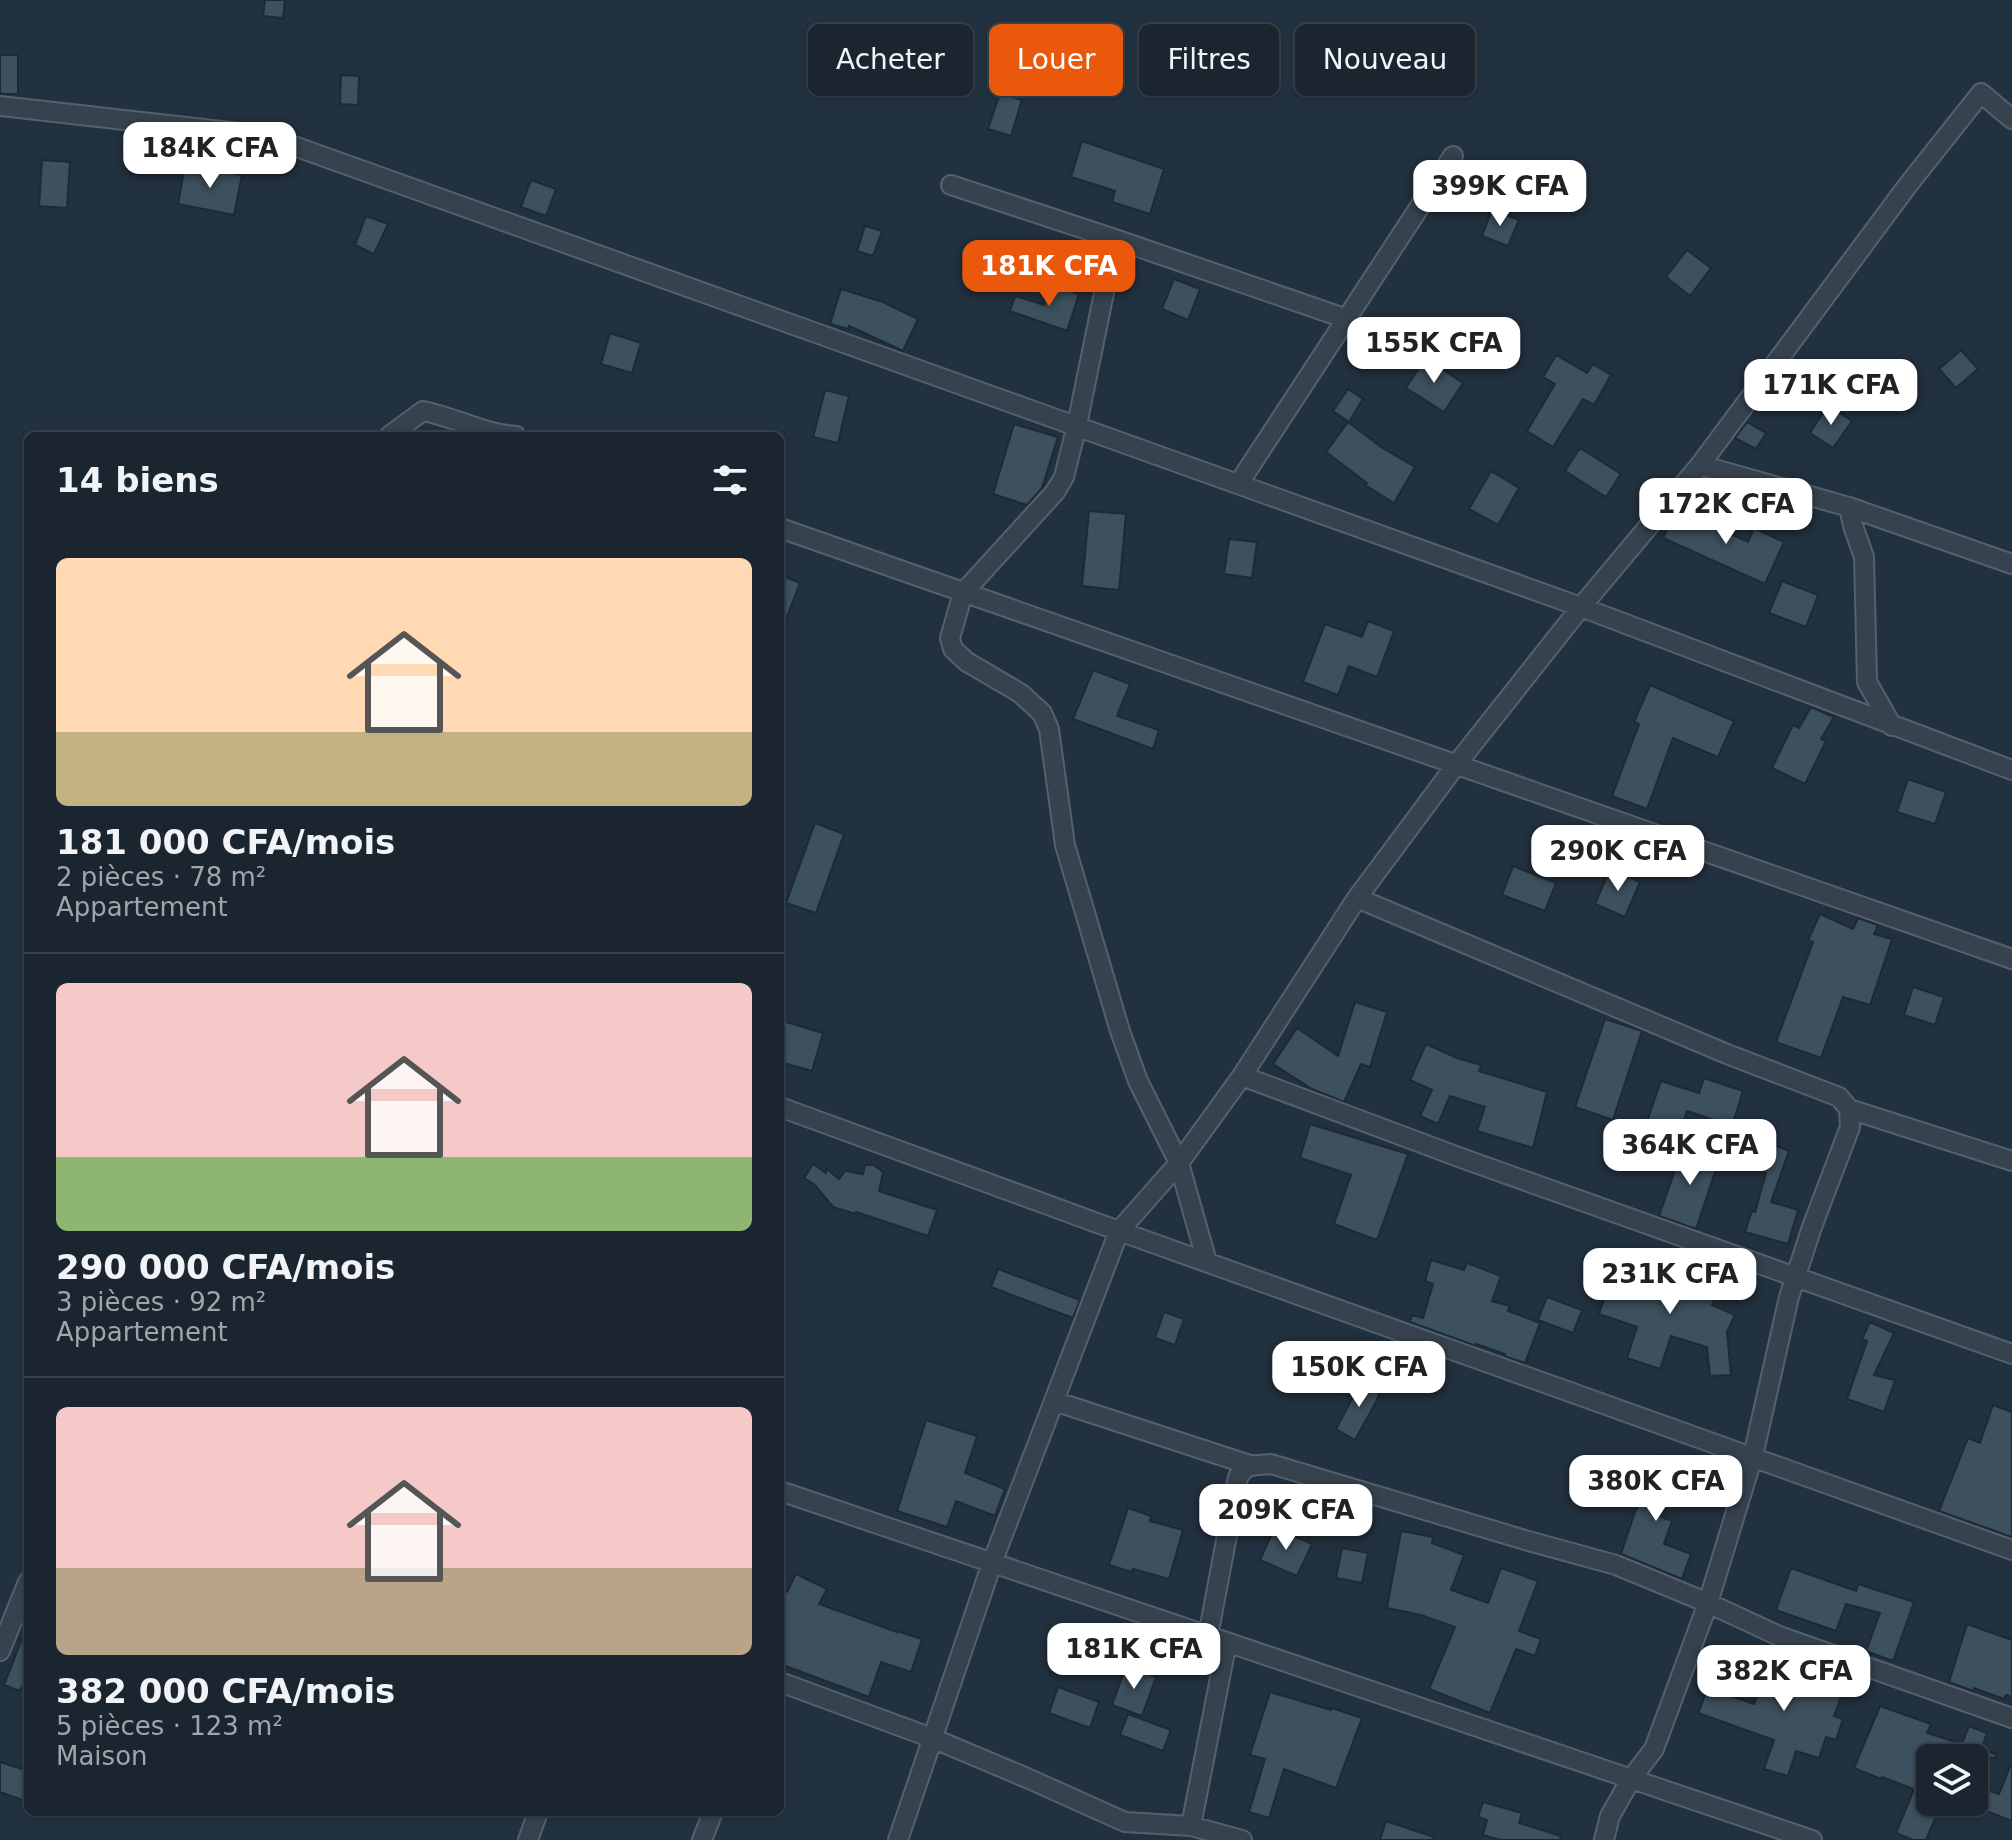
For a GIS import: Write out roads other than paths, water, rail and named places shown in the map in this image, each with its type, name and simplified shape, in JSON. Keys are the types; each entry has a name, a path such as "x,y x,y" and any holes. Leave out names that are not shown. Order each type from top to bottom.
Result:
{"street":[{"path":"898,1840 992,1563 1119,1231 1179,1163 1242,1076 1357,898 1456,765 1581,607 1700,465 1898,198 1981,93 2012,119"},
{"path":"0,106 266,136 1581,607 2012,770"},
{"path":"1239,483 1453,156"},
{"path":"951,185 1347,319"},
{"path":"1115,239 1064,477 1055,492 963,593 950,638 953,649 967,662 1020,693 1042,713 1049,729 1065,845 1103,974 1138,1081 1179,1163 1207,1262"},
{"path":"394,432 423,411 492,432"},
{"path":"1700,465 1849,507 2012,564"},
{"path":"1849,507 1864,557 1867,682 1892,726"},
{"path":"784,529 2012,959"},
{"path":"1357,898 1727,1054 1839,1097 1849,1109 2012,1161"},
{"path":"1242,1076 1464,1159 2012,1354"},
{"path":"784,1108 2012,1550"},
{"path":"1604,1840 1610,1816 1631,1779 1654,1749 1708,1603 1753,1456 1789,1297 1850,1127 1849,1109"},
{"path":"1054,1401 1253,1466"},
{"path":"1191,1826 1238,1477 1247,1466 1271,1464 1616,1565 1779,1636 2012,1718"},
{"path":"784,1492 1812,1840"},
{"path":"0,1651 24,1592"},
{"path":"784,1683 932,1738 1122,1831 1191,1826 1242,1840"},
{"path":"528,1840 537,1816"},
{"path":"702,1840 711,1816"}]}
